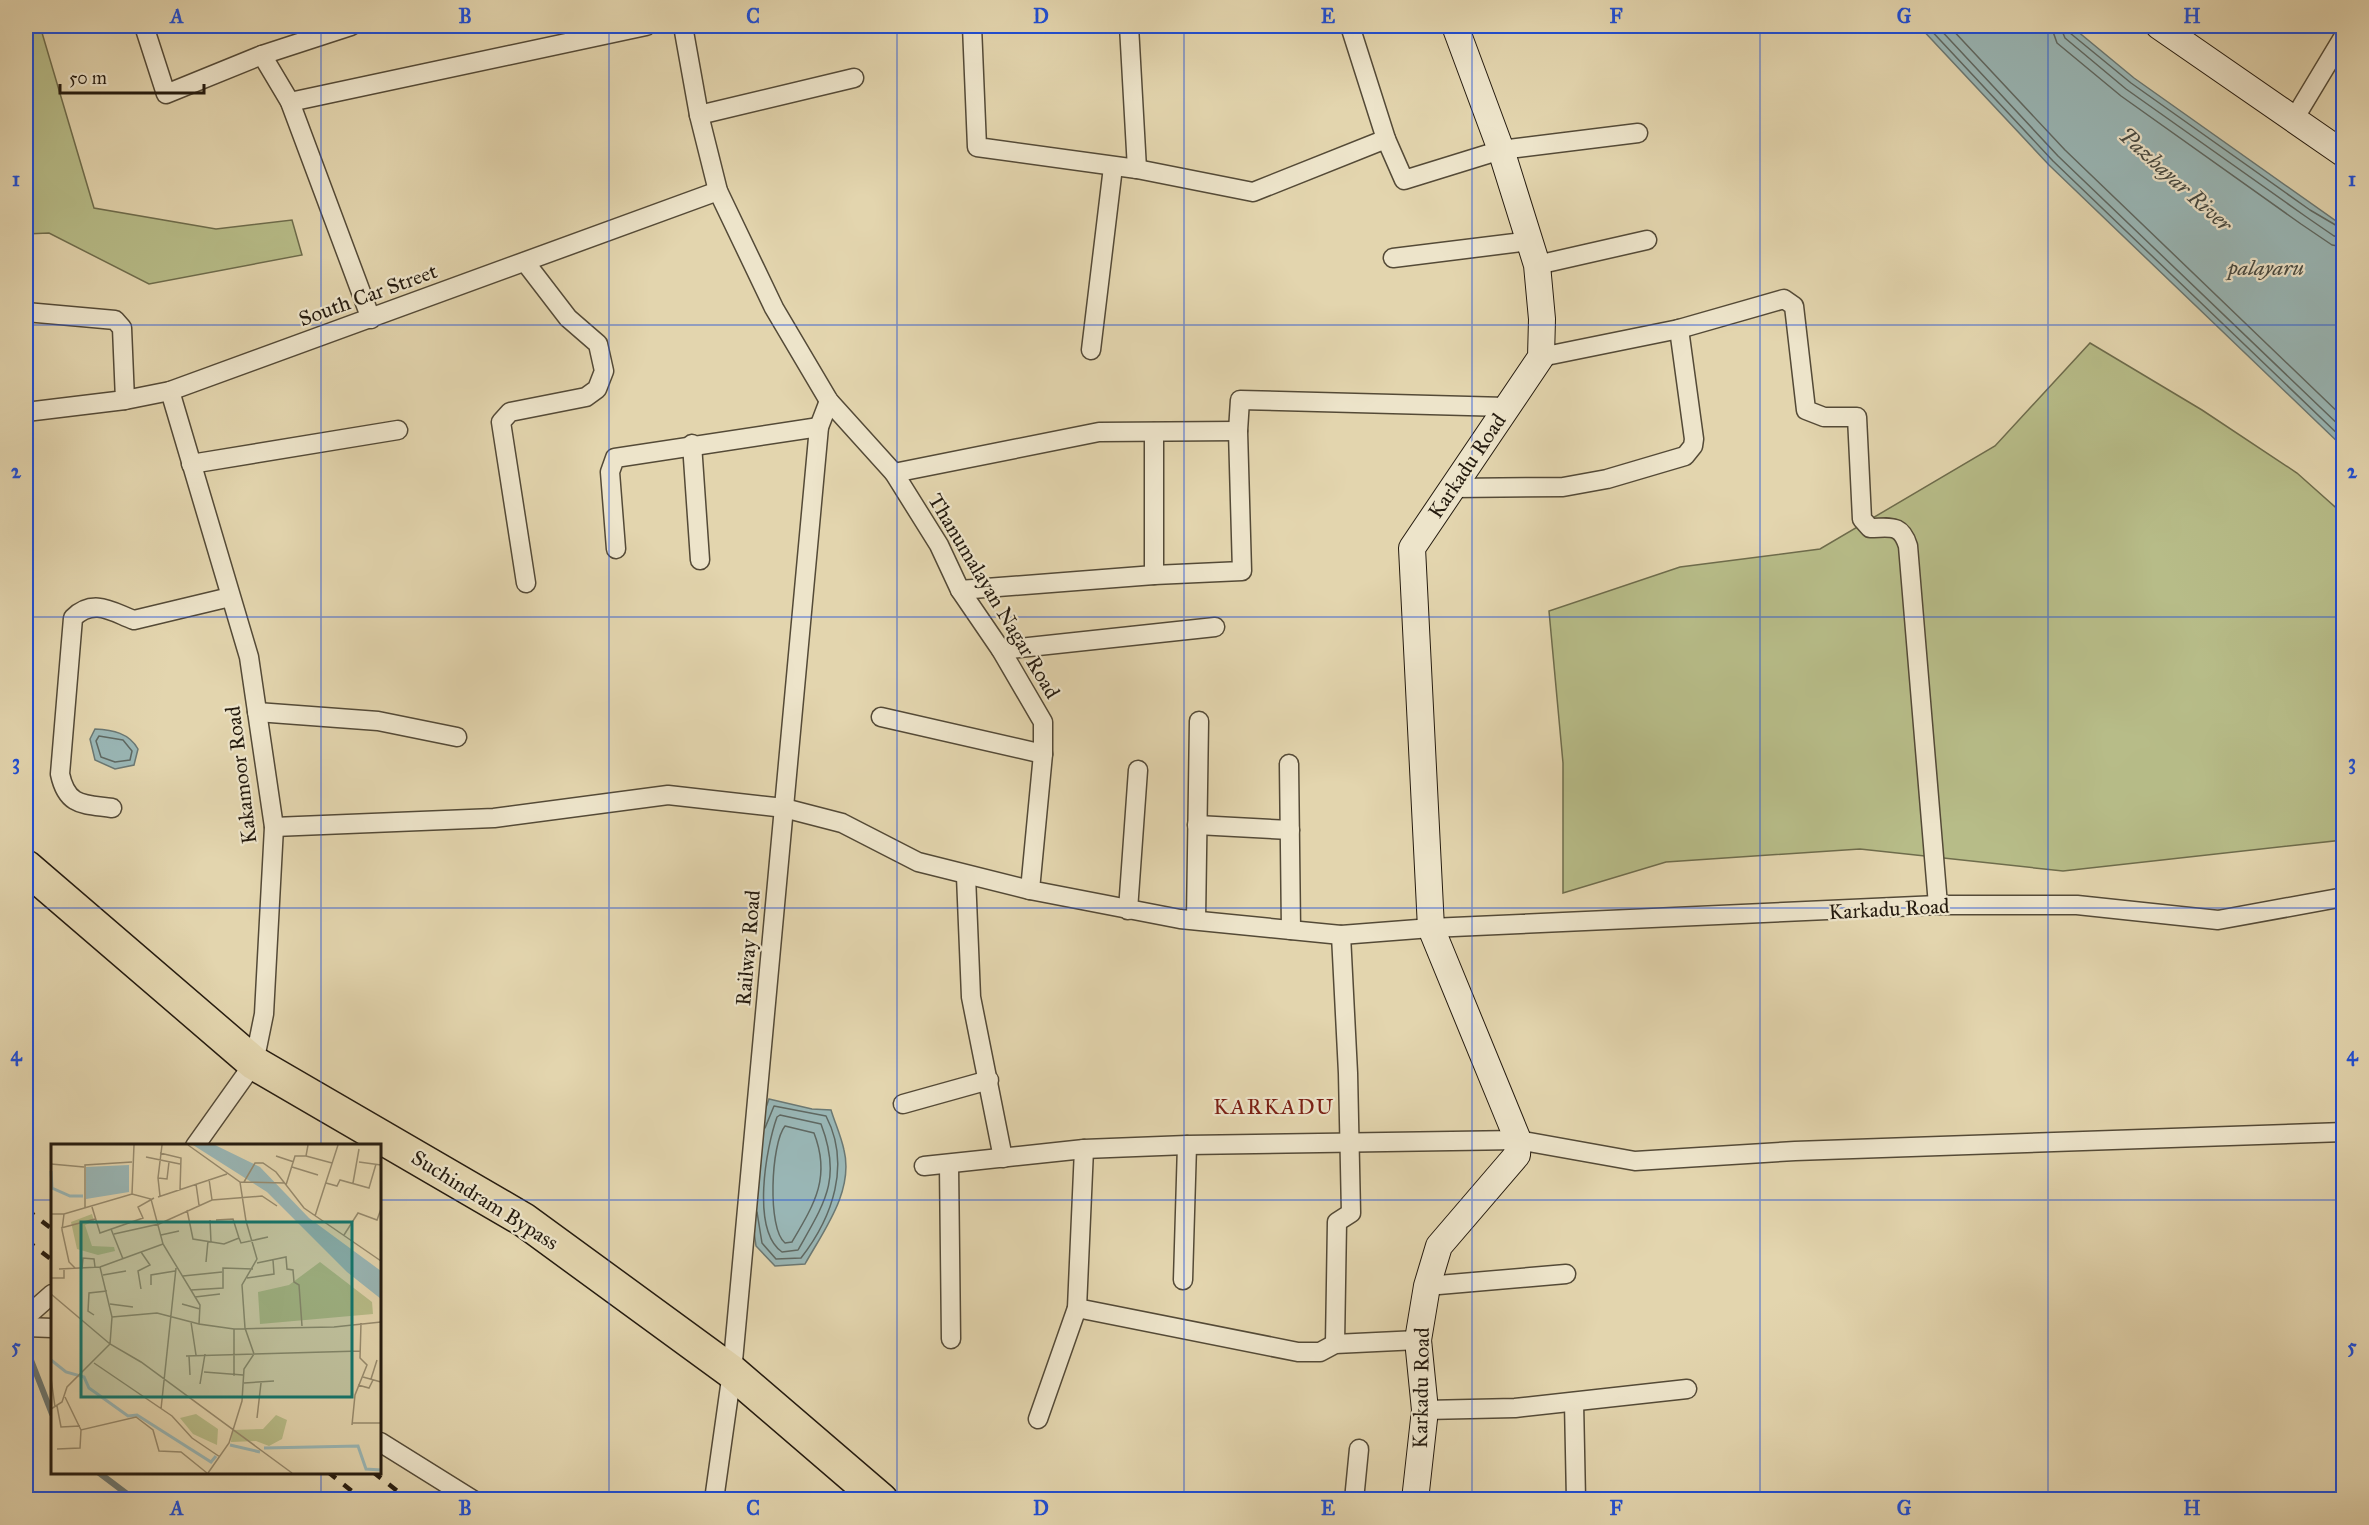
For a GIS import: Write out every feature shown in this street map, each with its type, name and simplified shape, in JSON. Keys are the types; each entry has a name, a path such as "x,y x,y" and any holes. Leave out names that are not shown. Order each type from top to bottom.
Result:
{"highway":[{"name":"Suchindram Bypass","path":"26,867 254,1063 524,1220 732,1372 881,1500"}],"street":[{"path":"144,26 166,94 262,56 351,26"},
{"path":"290,102 646,26"},
{"name":"Thanumalayan Nagar Road","path":"683,26 699,115 718,191 774,308 829,401 894,472 939,545 960,590 1001,650 1042,722 1043,754 1030,890"},
{"path":"972,26 977,147 1137,169 1253,192 1386,138"},
{"path":"1129,26 1137,169"},
{"path":"1350,26 1386,138 1404,180 1501,150 1638,133"},
{"path":"1455,26 1501,150 1533,253 1542,319 1541,357 1679,329 1784,299 1789,300 1794,306 1806,410 1824,417 1857,417 1862,519 1870,528 1896,528 1902,532 1908,546 1938,905"},
{"path":"2159,26 2343,154"},
{"path":"2294,119 2343,36"},
{"path":"262,56 290,102 370,319"},
{"path":"699,115 854,78"},
{"path":"1090,350 1113,167"},
{"name":"South Car Street","path":"26,412 125,400 170,391 718,191"},
{"path":"1393,258 1533,253 1647,240"},
{"path":"525,262 568,318 598,344 604,371 597,388 586,397 510,412 501,422 526,583"},
{"path":"26,312 115,320 122,328 125,400"},
{"path":"1452,488 1563,487 1607,479 1685,456 1693,446 1694,439 1679,329"},
{"name":"Karkadu Road","path":"1415,1500 1425,1410 1418,1340 1427,1286 1439,1246 1517,1155 1518,1140 1431,928 1412,548 1541,357"},
{"name":"Kakamoor Road","path":"170,391 249,657 274,827 265,1002 254,1063 196,1144"},
{"path":"960,590 1154,575 1242,571 1238,431 1240,400 1506,407"},
{"name":"Railway Road","path":"714,1500 732,1372 819,427 829,401"},
{"path":"616,549 610,472 615,458 692,444 819,427"},
{"path":"191,464 398,430"},
{"path":"894,472 1098,432 1238,431"},
{"path":"1154,432 1154,575"},
{"path":"692,444 700,560"},
{"path":"112,808 77,803 67,795 60,774 73,618 79,611 90,608 117,610 134,620 230,597"},
{"path":"1001,650 1215,627"},
{"path":"257,712 378,721 457,737"},
{"path":"881,717 1043,754"},
{"path":"1196,920 1199,721"},
{"path":"1289,764 1291,930"},
{"path":"1128,910 1138,770"},
{"path":"274,827 494,818 668,795 784,808 842,823 918,862 966,876 1128,910 1196,920 1341,935 1431,928"},
{"path":"1197,825 1290,831"},
{"path":"966,876 971,997 1003,1158"},
{"name":"Karkadu Road","path":"1431,928 1938,905 2077,905 2218,920 2343,897"},
{"path":"1335,1344 1337,1222 1350,1213 1348,1074 1341,935"},
{"path":"903,1104 989,1080"},
{"path":"924,1166 1084,1149 1187,1145 1518,1140 1635,1161 1795,1151 2343,1132"},
{"path":"1183,1280 1187,1145"},
{"path":"1038,1419 1077,1308 1084,1149"},
{"path":"949,1165 951,1339"},
{"path":"1427,1286 1566,1274"},
{"path":"26,1317 51,1295"},
{"path":"1077,1308 1298,1352 1320,1352 1335,1344 1418,1340"},
{"path":"26,1327 51,1328"},
{"path":"1425,1410 1515,1408 1687,1389"},
{"path":"1574,1402 1576,1500"},
{"path":"381,1443 473,1500"},
{"path":"1354,1500 1359,1449"}],"green space":[{"path":"26,26 40,26 94,208 216,229 292,220 302,255 149,284 49,233 26,234"},
{"path":"2090,343 2202,410 2297,473 2343,514 2343,840 2063,871 1860,849 1666,862 1563,893 1563,763 1549,611 1680,567 1820,549 1995,446"}],"water":[{"name":"palayaru","path":"1919,26 2071,26 2134,78 2343,226 2343,447 2049,165"},
{"path":"95,729 114,732 130,739 138,749 134,765 115,769 95,760 90,739"},
{"path":"769,1099 812,1109 831,1110 844,1150 845,1180 841,1195 828,1224 805,1264 775,1266 756,1246 750,1202 755,1139"}],"waterway":[{"path":"26,1353 29,1355 51,1411"},
{"path":"101,1474 135,1500"}],"railway":[{"path":"26,1209 51,1228"},
{"path":"26,1240 51,1259"},
{"path":"330,1474 363,1500"},
{"path":"376,1474 409,1500"}],"district":[{"name":"KARKADU","path":"1274,1106"}],"water label":[{"name":"Pazhayar River","path":"2176,179"}]}
